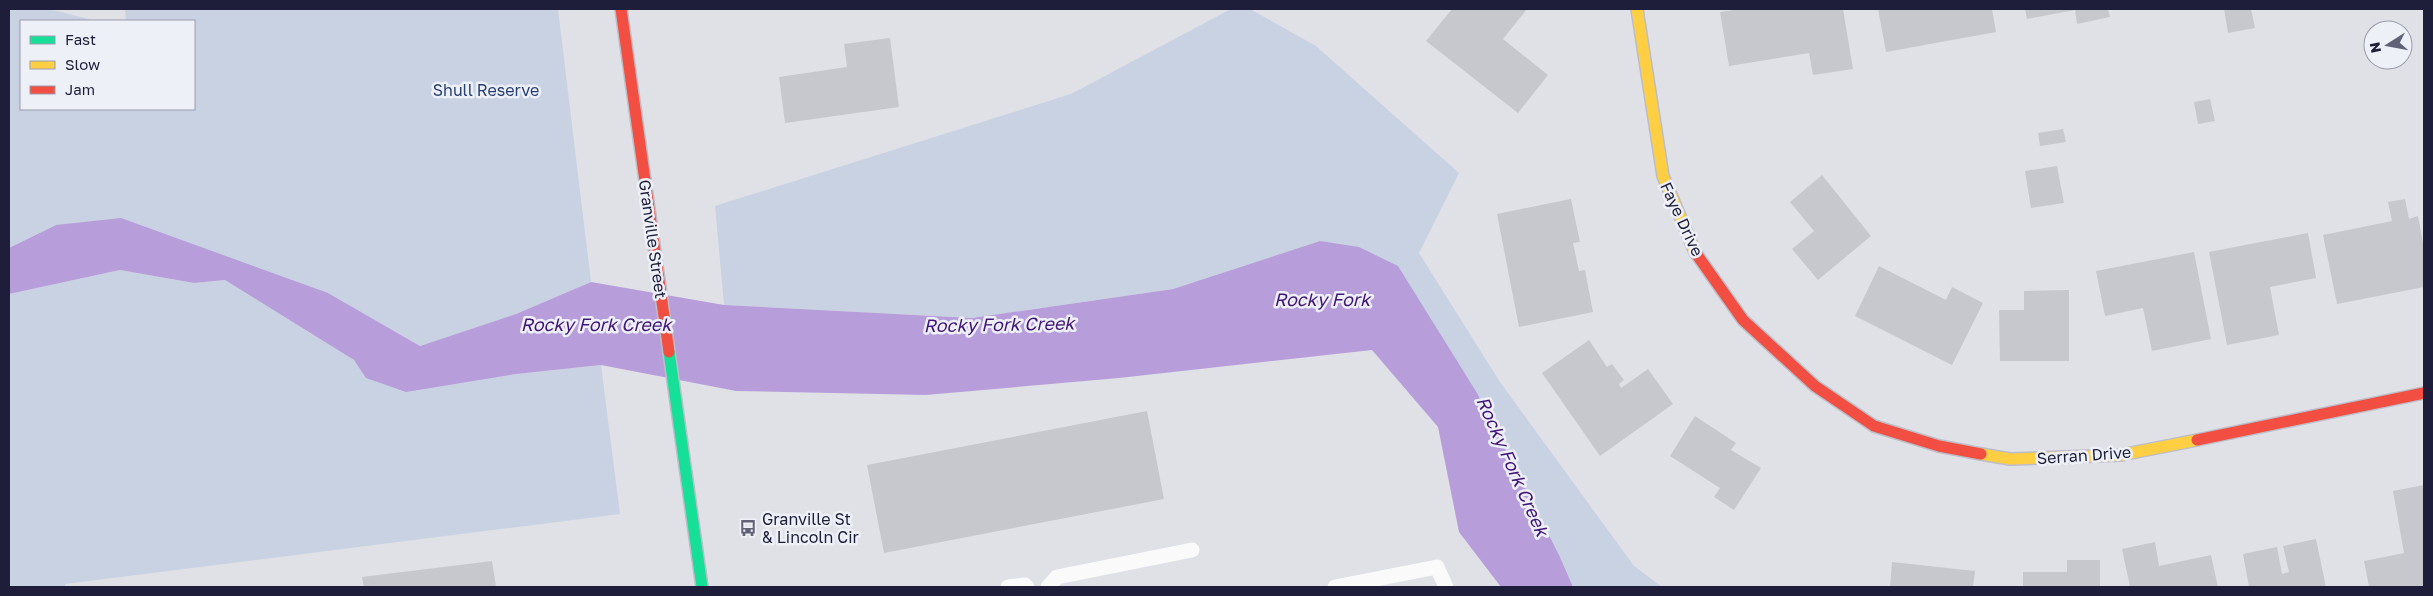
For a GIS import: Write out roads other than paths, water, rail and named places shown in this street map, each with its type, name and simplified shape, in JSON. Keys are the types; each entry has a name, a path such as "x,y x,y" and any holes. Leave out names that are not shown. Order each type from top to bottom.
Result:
{"street":[{"name":"Granville Street","path":"621,9 702,587"},
{"name":"Faye Drive","path":"1637,9 1662,176 1695,252 1743,320 1815,386"},
{"name":"Serran Drive","path":"1815,386 1874,426 1939,446 2010,459 2122,455 2424,393"}],"lane":[{"path":"1048,587 1057,578 1192,550"},
{"path":"1335,587 1437,567 1446,587"},
{"path":"1008,587 1025,585 1027,587"}],"water":[{"name":"Rocky Fork","path":"121,218 328,293 420,346 516,314 591,282 724,305 972,318 1173,289 1320,241 1359,247 1398,266 1477,393 1560,557 1573,587 1501,587 1459,532 1438,427 1372,350 1119,378 926,395 736,391 601,365 516,374 406,392 366,378 354,360 225,280 194,283 120,270 9,294 9,248 56,225"}],"place":[{"name":"Granville St & Lincoln Cir","path":"748,528"}],"park label":[{"name":"Shull Reserve","path":"486,90"}],"water label":[{"name":"Rocky Fork Creek","path":"596,324"},
{"name":"Rocky Fork Creek","path":"999,324"},
{"name":"Rocky Fork Creek","path":"1513,466"}]}
